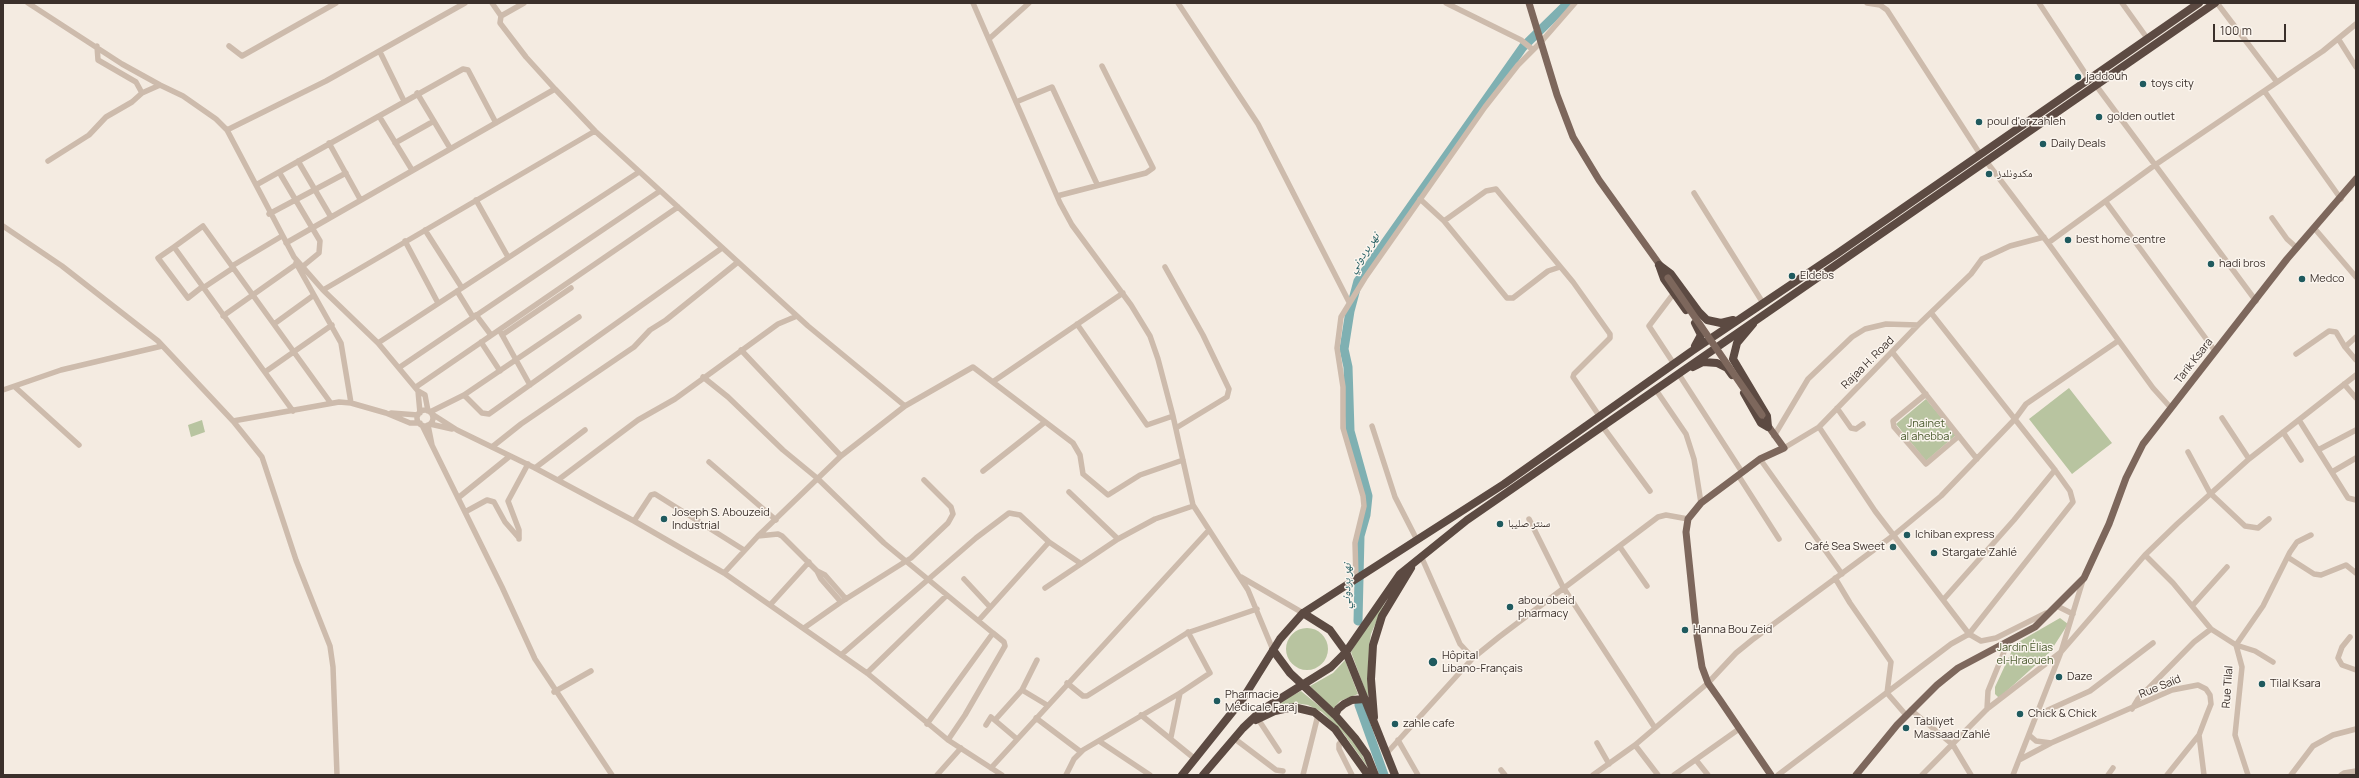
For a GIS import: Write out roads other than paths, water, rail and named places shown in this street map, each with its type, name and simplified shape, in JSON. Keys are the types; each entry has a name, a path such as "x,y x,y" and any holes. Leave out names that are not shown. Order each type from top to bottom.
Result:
{"highway":[{"path":"1182,775 1242,700 1288,629 1304,613 1504,484 1692,351 1763,303 1840,256 1986,161 2092,82 2147,38 2199,3"},
{"path":"1208,773 1236,737 1262,710 1304,686 1331,667 1346,652 1388,590 1418,558 1467,520 1603,427 1759,317 1980,154 2216,3"},
{"path":"1659,265 1664,279 1700,332 1700,339 1692,351"},
{"path":"1659,265 1671,274 1707,320 1721,323 1740,319"},
{"path":"1759,317 1737,343 1733,356 1734,363 1767,416 1768,427"},
{"path":"1678,373 1703,362 1722,364 1738,383 1761,423 1768,427"},
{"path":"1378,733 1371,686 1373,645 1382,616 1418,558"},
{"path":"1304,613 1330,630 1346,652 1395,775"},
{"path":"1273,650 1285,668 1335,715 1362,746 1375,775"},
{"path":"1335,715 1344,704 1352,700 1364,699"},
{"path":"1236,737 1258,719 1275,711 1293,707 1306,709 1318,715 1344,739 1368,775"}],"main road":[{"path":"1529,3 1565,118 1581,153 1762,415 1774,436 1784,448 1760,459 1702,503 1688,519 1687,550 1696,629 1699,653 1708,683 1771,775"},
{"name":"Tarik Ksara","path":"1856,775 1908,712 1958,668 2035,626 2058,606 2084,578 2110,524 2132,465 2143,444 2297,248 2315,229 2356,179"}],"street":[{"path":"28,3 160,86 184,96 216,119 227,130 256,185 269,214 332,325 342,347 351,402"},
{"path":"229,46 242,56 336,3"},
{"path":"227,130 380,52 465,3"},
{"path":"492,3 501,16 500,23 508,35 555,89 595,131 797,316 905,406"},
{"path":"501,16 524,3"},
{"path":"973,3 1057,196 1072,225 1123,293 1145,327 1154,346 1176,428 1193,506 1208,531 1240,577 1257,609 1273,650"},
{"path":"989,39 1029,3"},
{"path":"1178,3 1258,124 1349,302"},
{"path":"1446,3 1521,40 1530,47"},
{"path":"1356,579 1355,543 1364,506 1363,496 1344,438 1343,387 1337,348 1341,317 1349,302 1485,107 1530,47 1541,40 1575,3"},
{"path":"1867,3 1877,4 1887,10 1980,154"},
{"path":"2039,3 2092,82 2256,301"},
{"path":"2122,3 2147,38"},
{"path":"2216,3 2277,82"},
{"path":"2048,243 2155,165 2265,92 2277,82 2339,40 2356,24"},
{"path":"2339,40 2356,67"},
{"path":"97,46 98,60 136,82 142,93"},
{"path":"380,52 404,101"},
{"path":"1057,196 1152,170 1153,167 1102,66"},
{"path":"256,185 418,93 466,68 496,123"},
{"path":"48,161 89,135 106,117 132,102 142,93 160,86"},
{"path":"1016,102 1052,87 1097,184"},
{"path":"286,242 555,89"},
{"path":"2265,92 2341,198"},
{"path":"418,93 450,148"},
{"path":"379,116 412,170"},
{"path":"395,142 434,121"},
{"path":"323,290 595,131"},
{"path":"329,143 360,199"},
{"path":"298,161 330,216"},
{"path":"1986,161 2048,243 2153,388 2171,408"},
{"path":"223,316 319,253 320,241 311,228 280,172"},
{"path":"378,343 639,172"},
{"path":"269,214 346,173"},
{"path":"1444,221 1486,191 1496,189 1560,267 1610,334 1610,338 1574,374 1573,377 1600,417"},
{"path":"400,367 660,191"},
{"path":"1694,193 1763,303"},
{"path":"1420,199 1444,221 1507,298 1514,298 1548,271 1560,267"},
{"path":"476,200 508,258"},
{"path":"2106,202 2216,351"},
{"path":"417,389 491,334 678,207"},
{"path":"2272,218 2287,239 2297,248"},
{"path":"3,226 103,296 162,346 234,421 266,463 296,560 330,646 333,667 337,775"},
{"path":"282,236 232,267 188,298 158,258 203,226 232,267 330,402"},
{"path":"2315,229 2356,277"},
{"path":"425,230 474,316 491,334"},
{"name":"Rajaa H. Road","path":"1784,448 1819,427 1893,353 1918,325 1932,314 1971,274 1982,259 2010,246 2044,238"},
{"path":"405,241 438,304"},
{"path":"174,247 293,411"},
{"path":"464,395 482,413 487,415 722,248"},
{"path":"492,447 521,424 634,346 650,330 666,320 738,262"},
{"path":"299,265 378,343 400,367 417,389 425,395 430,413 425,424"},
{"path":"1165,266 1203,335 1229,389 1227,397 1176,428"},
{"path":"502,335 571,288"},
{"path":"994,381 1123,293"},
{"path":"1674,293 1649,326 1674,364"},
{"path":"274,324 314,295"},
{"path":"1778,775 1951,644 1969,634 2073,502 2070,491 2055,470 1932,314"},
{"path":"558,480 638,420 675,399 703,377 778,324 797,316"},
{"path":"386,413 430,413 464,395 579,317"},
{"path":"1077,324 1148,425 1173,416"},
{"path":"1774,436 1808,379 1852,337 1865,329 1882,324 1918,325"},
{"path":"265,372 332,325"},
{"path":"499,329 530,385"},
{"path":"2296,354 2329,331 2336,332 2345,347 2356,360"},
{"path":"2345,347 2356,337"},
{"path":"1593,775 1635,745 1708,683 1746,644 1894,535 1941,496 2015,419 2026,404 2042,391 2118,341"},
{"path":"481,342 500,371"},
{"path":"3,390 61,370 162,346"},
{"path":"741,350 841,456"},
{"path":"1893,353 1977,459"},
{"path":"724,573 758,536 841,456 905,406 970,368 978,369 1074,444 1080,456 1083,474 1108,495 1140,475 1183,460"},
{"path":"1678,373 1779,539"},
{"path":"1922,775 1987,709 2061,652 2145,555 2210,493 2249,459 2356,375"},
{"path":"703,377 728,397 783,450 818,478 884,543 907,560 928,581 979,620 1005,643 1005,646 968,710 948,740"},
{"path":"2344,384 2356,398"},
{"path":"15,387 79,445"},
{"path":"417,389 419,414 425,424 433,447 535,659 554,692 612,775"},
{"path":"1656,390 1686,434 1694,459 1702,503"},
{"path":"1926,394 1893,421 1894,427 1926,464 1959,436"},
{"path":"234,421 293,411 330,402 351,402 386,413 410,423 425,424 457,430"},
{"path":"1837,408 1851,428 1856,429 1863,424"},
{"path":"430,413 457,430 528,464 634,521 724,573 867,673 948,740 992,771 1002,775"},
{"path":"2222,418 2249,459"},
{"path":"2299,420 2348,498 2356,500"},
{"path":"983,470 1045,422"},
{"path":"1372,426 1395,497 1417,540"},
{"path":"1603,427 1650,491"},
{"path":"1819,427 1874,512 1894,535 1969,634 1981,641 1996,638 2058,606 2073,614"},
{"path":"535,468 585,430"},
{"path":"2318,450 2356,430"},
{"path":"2283,432 2301,460"},
{"path":"2188,452 2196,464 2210,493 2245,526 2258,528 2269,519"},
{"path":"458,498 510,456"},
{"path":"2332,472 2356,458"},
{"path":"1760,459 1842,574"},
{"path":"709,462 776,520"},
{"path":"465,512 487,500 494,502 505,522 519,539 519,530 508,501 528,464"},
{"path":"1943,600 2014,520 2055,470"},
{"path":"804,628 844,600 907,560 948,523 953,514 951,507 924,480"},
{"path":"1069,492 1118,539"},
{"path":"634,521 650,495 655,494 744,550"},
{"path":"1045,588 1080,563 1118,539 1154,519 1193,506"},
{"path":"841,655 976,538 1009,513 1020,515 1049,542 1080,563"},
{"path":"1386,754 1396,741 1473,658 1658,517 1666,516 1688,519"},
{"path":"1528,518 1563,588 1655,728"},
{"path":"992,771 1017,739 1047,705 1208,531"},
{"path":"758,536 778,534 782,536 809,562 817,571 821,579 844,600"},
{"path":"2236,645 2263,606 2297,542 2311,535"},
{"path":"979,620 1049,542"},
{"path":"1620,547 1647,586"},
{"path":"2145,555 2211,629 2236,645 2255,651 2273,662"},
{"path":"1418,558 1460,644 1473,658"},
{"path":"2289,558 2314,574 2321,576 2346,565 2356,573"},
{"path":"770,605 809,562"},
{"path":"2192,606 2227,567"},
{"path":"1240,577 1304,613"},
{"path":"1835,578 1850,603 1891,662 1887,693"},
{"path":"2013,775 2061,652 2084,578"},
{"path":"964,579 990,607"},
{"path":"867,673 946,596"},
{"path":"1067,683 1083,696 1087,696 1188,632 1257,609"},
{"path":"2132,709 2138,699 2194,642 2211,629"},
{"path":"1066,775 1074,760 1081,752 1180,693 1210,673 1188,632"},
{"path":"927,724 993,633"},
{"path":"2350,637 2342,647 2338,658 2342,665 2356,670"},
{"path":"1987,709 1988,691 2008,642"},
{"path":"2037,715 2061,706 2096,687 2153,643"},
{"name":"Rue Tilal","path":"2236,645 2242,667 2235,735 2248,775"},
{"path":"995,720 1022,690 1037,660"},
{"path":"554,692 591,671"},
{"name":"Rue Saïd","path":"2019,760 2051,743 2132,709 2172,690 2198,685 2206,689 2210,695 2211,704 2199,735 2167,775"},
{"path":"1022,690 1047,705"},
{"path":"1171,737 1180,693"},
{"path":"1887,693 1908,712 1953,744 1970,775"},
{"path":"1141,715 1171,737 1195,758"},
{"path":"1303,775 1318,715"},
{"path":"986,724 990,717 1017,739"},
{"path":"1036,718 1081,752"},
{"path":"1258,719 1280,751"},
{"path":"1674,775 1739,729"},
{"path":"2291,775 2313,746 2333,734 2356,729"},
{"path":"2029,735 2036,741 2051,743"},
{"path":"2199,735 2204,775"},
{"path":"1236,737 1276,770 1283,771"},
{"path":"1344,739 1340,744 1339,749 1352,775"},
{"path":"1099,741 1150,775"},
{"path":"1382,743 1396,741"},
{"path":"1396,741 1418,775"},
{"path":"1598,743 1609,764"},
{"path":"1635,745 1658,775"},
{"path":"937,775 961,748"},
{"path":"1696,760 1708,775"},
{"path":"2108,775 2113,768"},
{"path":"2341,775 2356,771"}],"waterway":[{"name":"نهر بردوني","path":"1358,621 1360,536 1366,515 1368,496 1350,431 1348,367 1344,349 1350,311 1358,281 1523,47 1568,3"},
{"name":"نهر بردوني","path":"1359,705 1384,775"}],"place":[{"name":"jaddouh","path":"2078,77"},
{"name":"toys city","path":"2143,84"},
{"name":"golden outlet","path":"2099,117"},
{"name":"poul d'or zahleh","path":"1979,122"},
{"name":"Daily Deals","path":"2043,144"},
{"name":"مكدونلدز","path":"1989,174"},
{"name":"best home centre","path":"2068,240"},
{"name":"hadi bros","path":"2211,264"},
{"name":"Eldebs","path":"1792,276"},
{"name":"Medco","path":"2302,279"},
{"name":"Joseph S. Abouzeid Industrial","path":"664,519"},
{"name":"سنتر صليبا","path":"1500,524"},
{"name":"Ichiban express","path":"1907,535"},
{"name":"Café Sea Sweet","path":"1893,547"},
{"name":"Stargate Zahlé","path":"1934,553"},
{"name":"abou obeid pharmacy","path":"1510,607"},
{"name":"Hanna Bou Zeid","path":"1685,630"},
{"name":"Hôpital Libano-Français","path":"1433,662"},
{"name":"Daze","path":"2059,677"},
{"name":"Tilal Ksara","path":"2262,684"},
{"name":"Pharmacie Médicale Faraj","path":"1217,701"},
{"name":"Chick & Chick","path":"2020,714"},
{"name":"zahle cafe","path":"1395,724"},
{"name":"Tabliyet Massaad Zahlé","path":"1906,728"}],"park label":[{"name":"Jnainet al ahebba'","path":"1926,430"},
{"name":"Jardin Élias el-Hraoueh","path":"2025,654"}]}
